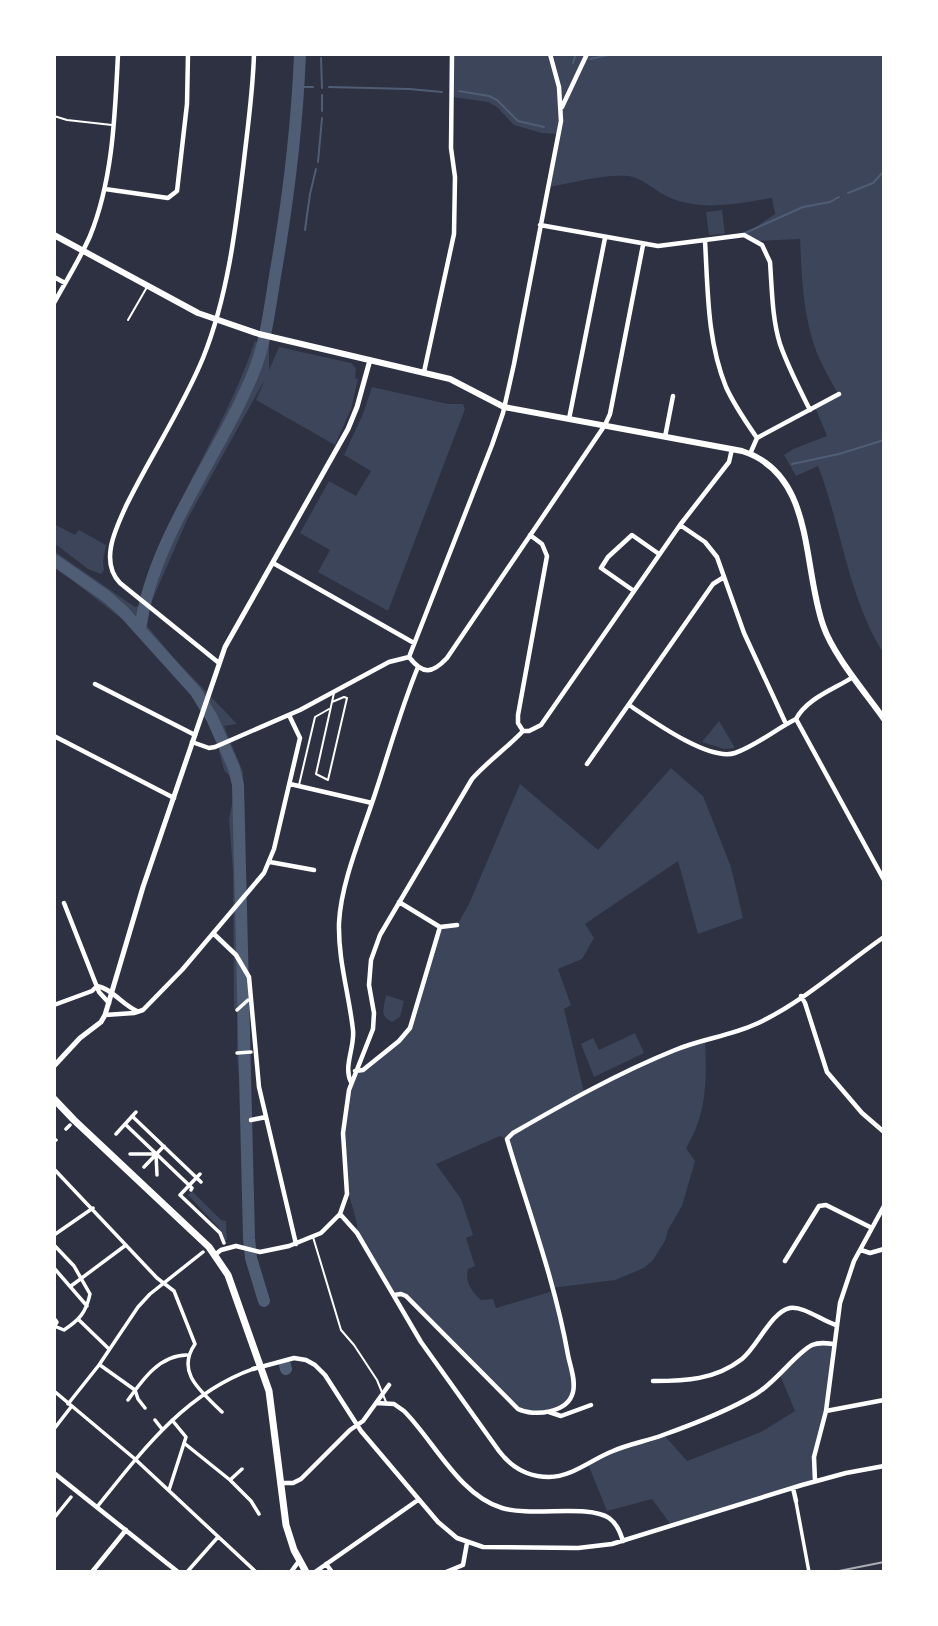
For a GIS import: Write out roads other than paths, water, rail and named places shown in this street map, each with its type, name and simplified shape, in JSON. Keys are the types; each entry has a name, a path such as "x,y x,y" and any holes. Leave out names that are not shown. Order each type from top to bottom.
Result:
{"main road":[{"path":"54,234 215,320 273,338 458,382 504,407 732,449 764,460 784,480 794,497 822,624 828,638 884,719"},
{"path":"54,1099 70,1125 206,1249 216,1254 228,1275 273,1411 286,1525 299,1561 306,1572"}],"street":[{"path":"54,303 83,251 105,189 118,54"},
{"path":"105,189 168,198 177,191 187,104 188,54"},
{"path":"219,663 114,576 110,566 111,547 127,505 202,361 215,320 238,208 254,54"},
{"path":"424,372 454,234 452,54"},
{"path":"409,657 492,445 504,407 559,134 561,108 550,54"},
{"path":"561,108 587,54"},
{"path":"540,225 643,245 705,242 744,235 758,242 767,253 779,342 788,367 810,410"},
{"path":"569,419 606,238"},
{"path":"705,242 709,318 714,350 727,388 757,438"},
{"path":"409,657 426,671 435,670 447,658 605,425 611,414 643,245"},
{"path":"54,277 65,284"},
{"path":"54,1066 79,1038 101,1022 106,1014 143,887 219,663 348,429 370,360"},
{"path":"750,454 757,438 839,394"},
{"path":"665,437 673,396"},
{"path":"530,535 542,544 547,556 518,715 518,723 523,730 529,731 541,725 659,554 729,462 732,449"},
{"path":"680,525 712,550 744,633 786,724"},
{"path":"634,591 601,568 608,556 632,535 659,554"},
{"path":"273,563 414,643"},
{"path":"587,764 713,584 724,577"},
{"path":"192,742 209,748 220,745 289,715 389,662 409,657"},
{"path":"352,1083 348,1070 354,1032 342,971 339,924 342,899 418,667"},
{"path":"629,705 687,742 725,754 737,752 781,729 817,699 854,676"},
{"path":"95,684 195,734"},
{"path":"106,1014 139,1012 162,992 246,896 270,862 300,738 289,715"},
{"path":"796,719 884,880"},
{"path":"216,1254 236,1246 267,1252 296,1244 327,1228 340,1214 347,1194 343,1133 349,1090 373,1030 374,1013 369,985 371,960 380,934 472,779 511,745 523,730"},
{"path":"54,736 174,798"},
{"path":"290,784 372,803"},
{"path":"270,862 314,870"},
{"path":"399,902 440,927 457,925"},
{"path":"64,903 99,992 109,1003"},
{"path":"355,1071 363,1070 400,1041 410,1028 440,927"},
{"path":"214,934 236,955 248,974 259,1087 296,1244"},
{"path":"548,1412 571,1396 573,1382 552,1288 507,1139 584,1092 677,1049 754,1025 782,1010 884,937"},
{"path":"97,986 105,988 139,1012"},
{"path":"54,1005 97,986"},
{"path":"801,996 827,1072 862,1113 884,1132"},
{"path":"237,1010 248,1000"},
{"path":"117,1014 123,1010 120,1001"},
{"path":"237,1052 251,1052"},
{"path":"114,1135 134,1114 201,1182"},
{"path":"251,1120 266,1117"},
{"path":"125,1124 190,1187"},
{"path":"144,1167 163,1146"},
{"path":"130,1154 156,1154"},
{"path":"156,1154 157,1175"},
{"path":"54,1169 157,1278 174,1291 195,1344 187,1355 188,1370 195,1386 222,1412"},
{"path":"198,1176 180,1195 220,1233 225,1243"},
{"path":"785,1261 819,1206 826,1205 870,1227"},
{"path":"815,1481 814,1457 827,1411 833,1344 847,1280 870,1227 884,1206"},
{"path":"54,1235 93,1208"},
{"path":"340,1214 356,1233 421,1342 504,1458 523,1471 550,1477 575,1470 615,1450 664,1435 737,1404 765,1387 810,1347 821,1343 833,1344"},
{"path":"71,1286 126,1245"},
{"path":"54,1318 57,1322 54,1327 64,1329 79,1320 90,1294 81,1278 55,1248"},
{"path":"54,1429 138,1307 206,1249"},
{"path":"861,1250 870,1252 884,1249"},
{"path":"54,1268 87,1306"},
{"path":"394,1295 406,1296 518,1409 530,1414 548,1412 561,1416 591,1405"},
{"path":"653,1381 691,1381 729,1368 753,1349 779,1313 787,1308 796,1308 836,1325"},
{"path":"79,1320 108,1349"},
{"path":"128,1400 147,1376 172,1355 187,1355"},
{"path":"97,1507 162,1429 204,1394 225,1379 290,1358 301,1358 312,1363 325,1375 357,1425 447,1531 483,1547 578,1548 623,1541 815,1481 884,1466"},
{"path":"99,1365 135,1390 145,1408"},
{"path":"281,1483 293,1483 301,1479 363,1422 389,1385"},
{"path":"54,1391 135,1459 256,1572"},
{"path":"827,1411 884,1400"},
{"path":"376,1403 386,1403 404,1411 466,1486 489,1503 520,1512 598,1514 610,1519 617,1526 623,1541"},
{"path":"155,1420 162,1429"},
{"path":"169,1490 187,1437 172,1420"},
{"path":"185,1442 230,1480 251,1501 259,1514"},
{"path":"230,1480 242,1469"},
{"path":"54,1473 178,1572"},
{"path":"793,1488 809,1572"},
{"path":"54,1518 71,1497"},
{"path":"315,1572 418,1500"},
{"path":"92,1572 126,1530"},
{"path":"187,1572 219,1536"},
{"path":"446,1572 463,1565 467,1542"},
{"path":"291,1572 299,1561"},
{"path":"326,1564 332,1572"}],"lane":[{"path":"54,116 113,125"},
{"path":"128,320 148,286"},
{"path":"332,702 347,698 328,780 316,774 334,692"},
{"path":"299,786 315,717 331,708"},
{"path":"313,1237 341,1330 377,1380 386,1403"}],"waterway":[{"path":"140,630 158,562 189,497 241,401 262,347 288,193 300,54"},
{"path":"573,63 576,54"},
{"path":"590,59 613,54"},
{"path":"321,58 322,88"},
{"path":"299,87 313,87"},
{"path":"329,87 442,92"},
{"path":"459,91 489,96 497,100 518,121 544,127"},
{"path":"322,95 322,111"},
{"path":"318,162 322,118"},
{"path":"305,230 316,169"},
{"path":"848,193 873,183 884,171"},
{"path":"745,233 803,207 830,202 839,197"},
{"path":"792,464 839,454 884,440"},
{"path":"54,560 123,611 196,692 212,718 234,768 238,785 249,1238 251,1258 264,1301"},
{"path":"285,1365 286,1369"}],"railway":[{"path":"834,1572 884,1562"}]}
